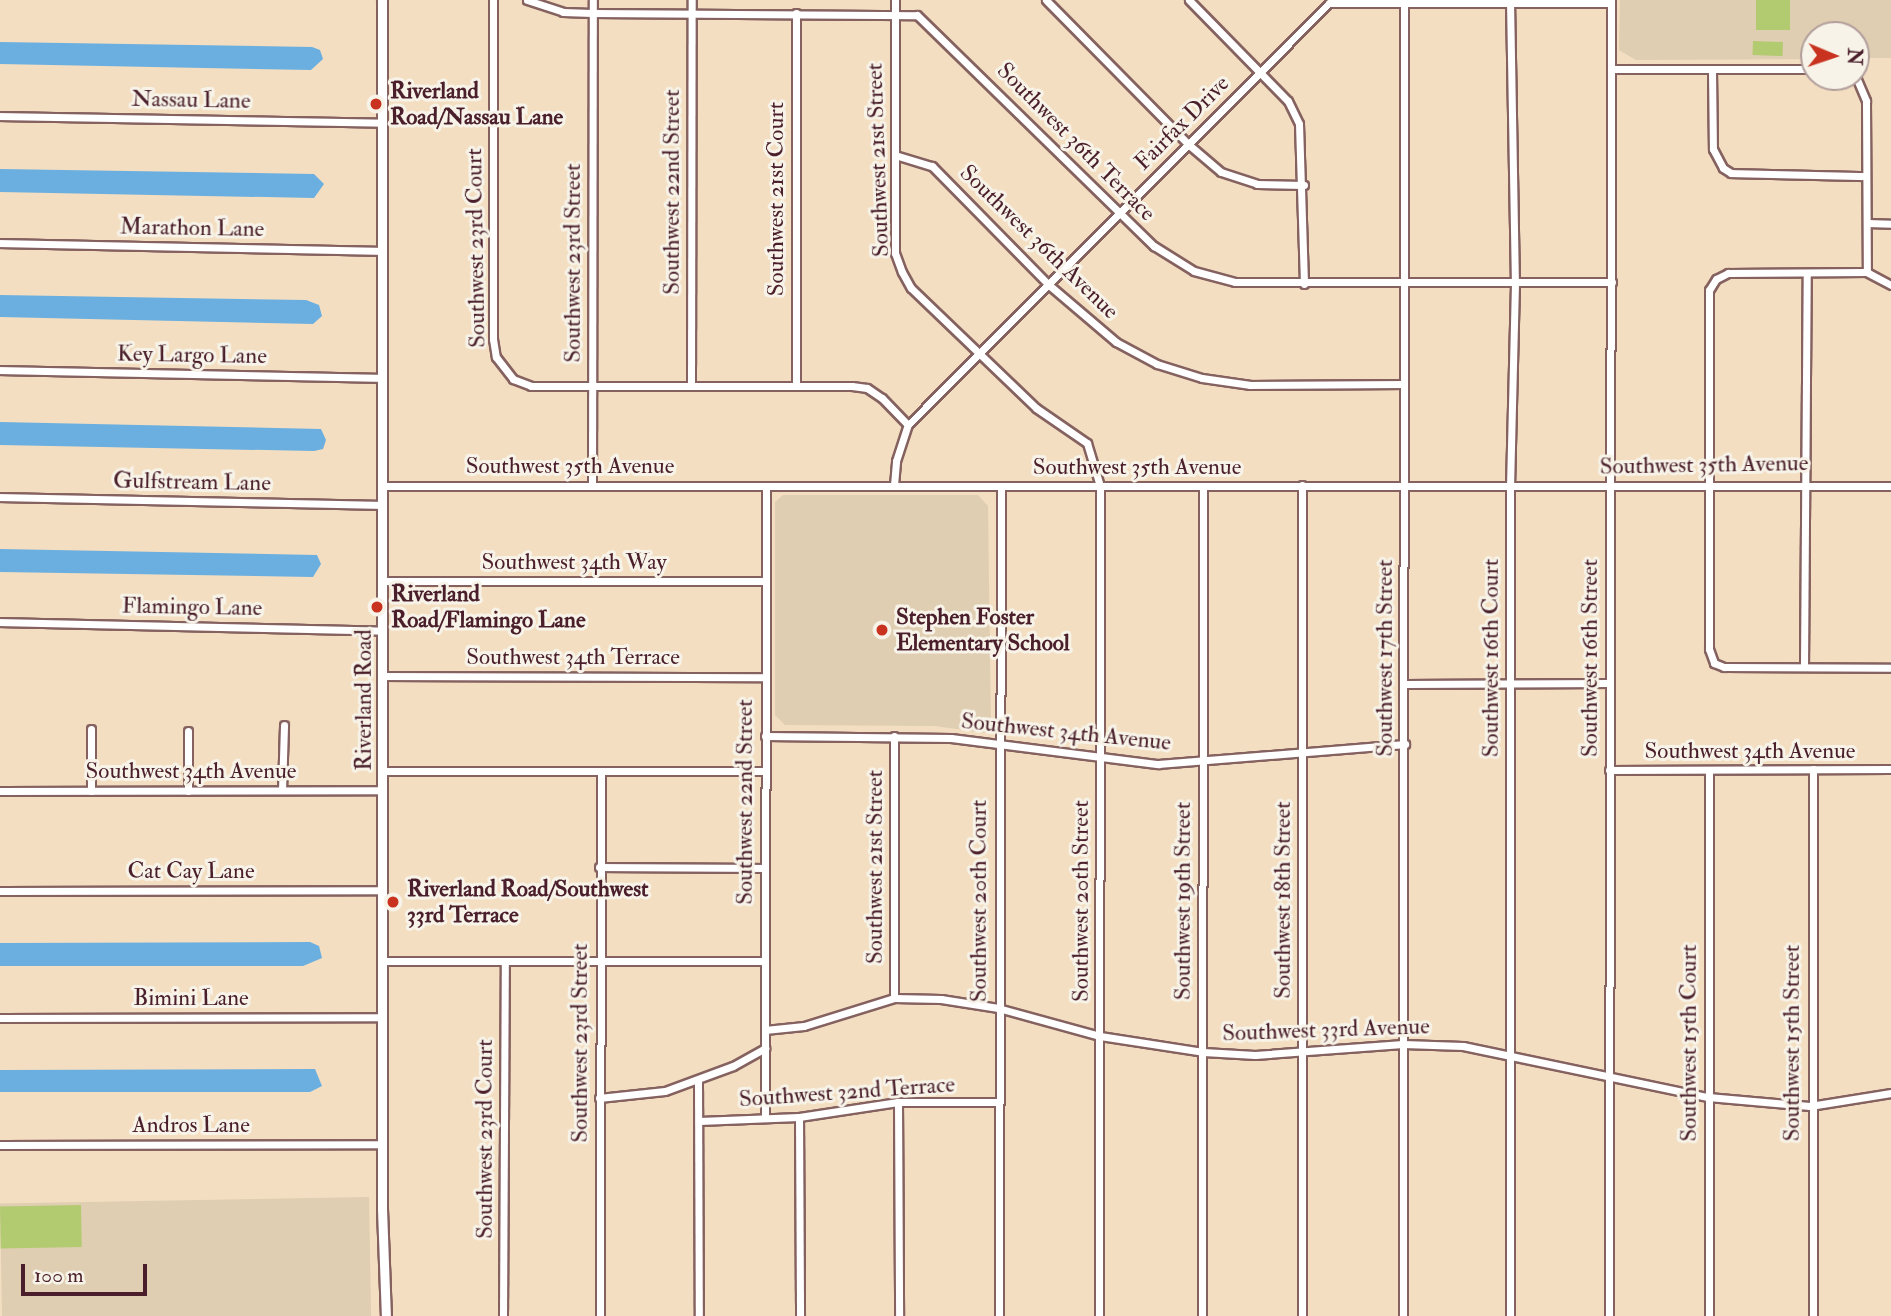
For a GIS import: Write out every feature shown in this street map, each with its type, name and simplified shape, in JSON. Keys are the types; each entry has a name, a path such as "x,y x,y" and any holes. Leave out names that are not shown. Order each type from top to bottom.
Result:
{"street":[{"name":"Riverland Road","path":"382,0 382,1144 386,1316"},
{"name":"Southwest 23rd Court","path":"493,0 493,339 503,368 513,379 531,386 592,386"},
{"name":"Southwest 36th Terrace","path":"527,0 563,12 894,12 917,15 933,26 1154,246 1194,271 1235,282 1304,285 1612,282"},
{"name":"Southwest 23rd Street","path":"592,484 593,0"},
{"name":"Southwest 22nd Street","path":"691,385 692,0"},
{"name":"Southwest 21st Street","path":"895,0 895,253 902,272 911,288 1036,408 1087,443 1100,486"},
{"path":"1046,0 1188,144 1238,180 1304,184"},
{"path":"1189,0 1288,101 1300,124 1304,184 1304,285"},
{"name":"Fairfax Drive","path":"894,485 896,461 908,425 1261,72 1327,2 1611,2"},
{"name":"Southwest 17th Street","path":"1403,1316 1404,2"},
{"name":"Southwest 16th Court","path":"1510,2 1515,283 1510,486 1510,1316"},
{"name":"Southwest 16th Street","path":"1609,1316 1611,2"},
{"name":"Southwest 21st Court","path":"796,13 796,386"},
{"path":"1611,69 1800,69"},
{"path":"1713,71 1714,155 1731,173 1866,176"},
{"path":"1862,91 1866,101 1867,272"},
{"name":"Nassau Lane","path":"0,116 382,123"},
{"name":"Southwest 36th Avenue","path":"895,155 932,166 1049,285 1116,342 1157,363 1202,378 1250,385 1404,384"},
{"path":"1867,223 1891,224"},
{"name":"Marathon Lane","path":"0,243 383,251"},
{"path":"1804,667 1807,272"},
{"path":"1891,285 1867,272 1728,273 1716,279 1709,290 1709,649 1714,663 1724,667 1891,668"},
{"name":"Key Largo Lane","path":"0,370 383,378"},
{"path":"592,386 867,388 908,425"},
{"name":"Southwest 35th Avenue","path":"383,486 1610,486 1805,483 1891,486"},
{"name":"Southwest 18th Street","path":"1302,485 1302,1316"},
{"name":"Southwest 22nd Street","path":"765,1118 766,486"},
{"name":"Southwest 20th Court","path":"999,1316 997,1102 1001,486"},
{"name":"Southwest 20th Street","path":"1099,1316 1100,486"},
{"name":"Southwest 19th Street","path":"1202,1316 1203,486"},
{"name":"Gulfstream Lane","path":"0,497 382,505"},
{"name":"Southwest 34th Way","path":"383,581 765,581"},
{"name":"Flamingo Lane","path":"0,622 383,631"},
{"name":"Southwest 34th Terrace","path":"383,676 764,677"},
{"path":"1405,684 1610,683"},
{"path":"282,790 285,726"},
{"path":"90,791 91,729"},
{"path":"188,731 188,791"},
{"name":"Southwest 34th Avenue","path":"765,736 894,736 999,744 1101,759 1202,764 1405,744"},
{"name":"Southwest 21st Street","path":"894,736 894,998"},
{"name":"Southwest 15th Street","path":"1812,1316 1810,1106 1813,769"},
{"name":"Southwest 34th Avenue","path":"1609,770 1891,769"},
{"name":"Southwest 15th Court","path":"1709,770 1709,1316"},
{"path":"383,771 765,771"},
{"name":"Southwest 23rd Street","path":"600,1316 601,771"},
{"name":"Southwest 34th Avenue","path":"0,791 383,790"},
{"path":"599,867 765,868"},
{"name":"Cat Cay Lane","path":"0,891 383,890"},
{"path":"383,961 765,961"},
{"name":"Southwest 23rd Court","path":"503,1316 505,962"},
{"name":"Southwest 33rd Avenue","path":"765,1030 804,1026 894,998 941,999 998,1008 1100,1036 1203,1052 1302,1052 1403,1044 1463,1046 1708,1097 1810,1106 1891,1093"},
{"name":"Bimini Lane","path":"0,1018 383,1017"},
{"path":"599,1098 654,1093 698,1080 765,1048"},
{"path":"698,1080 699,1316"},
{"path":"898,1102 899,1316"},
{"name":"Southwest 32nd Terrace","path":"699,1121 799,1117 898,1102 997,1102"},
{"path":"799,1117 800,1316"},
{"name":"Andros Lane","path":"0,1145 382,1144"}],"shaded area":[{"path":"1620,0 1891,0 1891,58 1870,58 1870,21 1800,21 1800,59 1636,60 1619,50"},
{"name":"Stephen Foster Elementary School","path":"783,495 978,495 988,506 991,728 985,733 935,726 785,725 775,715 775,502"},
{"path":"369,1197 371,1316 2,1316 0,1203"}],"green space":[{"path":"1756,0 1790,0 1790,30 1756,30"},
{"path":"1753,41 1783,42 1782,56 1753,55"},
{"path":"81,1205 82,1247 1,1248 0,1206"}],"water":[{"path":"0,42 312,47 320,50 323,59 311,70 0,64"},
{"path":"0,169 314,174 324,184 314,198 0,192"},
{"path":"0,295 306,300 319,305 322,316 313,324 0,317"},
{"path":"0,422 321,429 326,440 323,449 314,451 0,445"},
{"path":"0,549 317,555 321,564 313,577 0,572"},
{"path":"310,942 319,946 322,958 303,966 0,966 0,943"},
{"path":"315,1069 322,1086 310,1092 0,1092 0,1070"}],"place":[{"name":"Riverland Road/Nassau Lane","path":"376,104"},
{"name":"Riverland Road/Flamingo Lane","path":"377,607"},
{"name":"Stephen Foster Elementary School","path":"882,630"},
{"name":"Riverland Road/Southwest 33rd Terrace","path":"393,902"}]}
